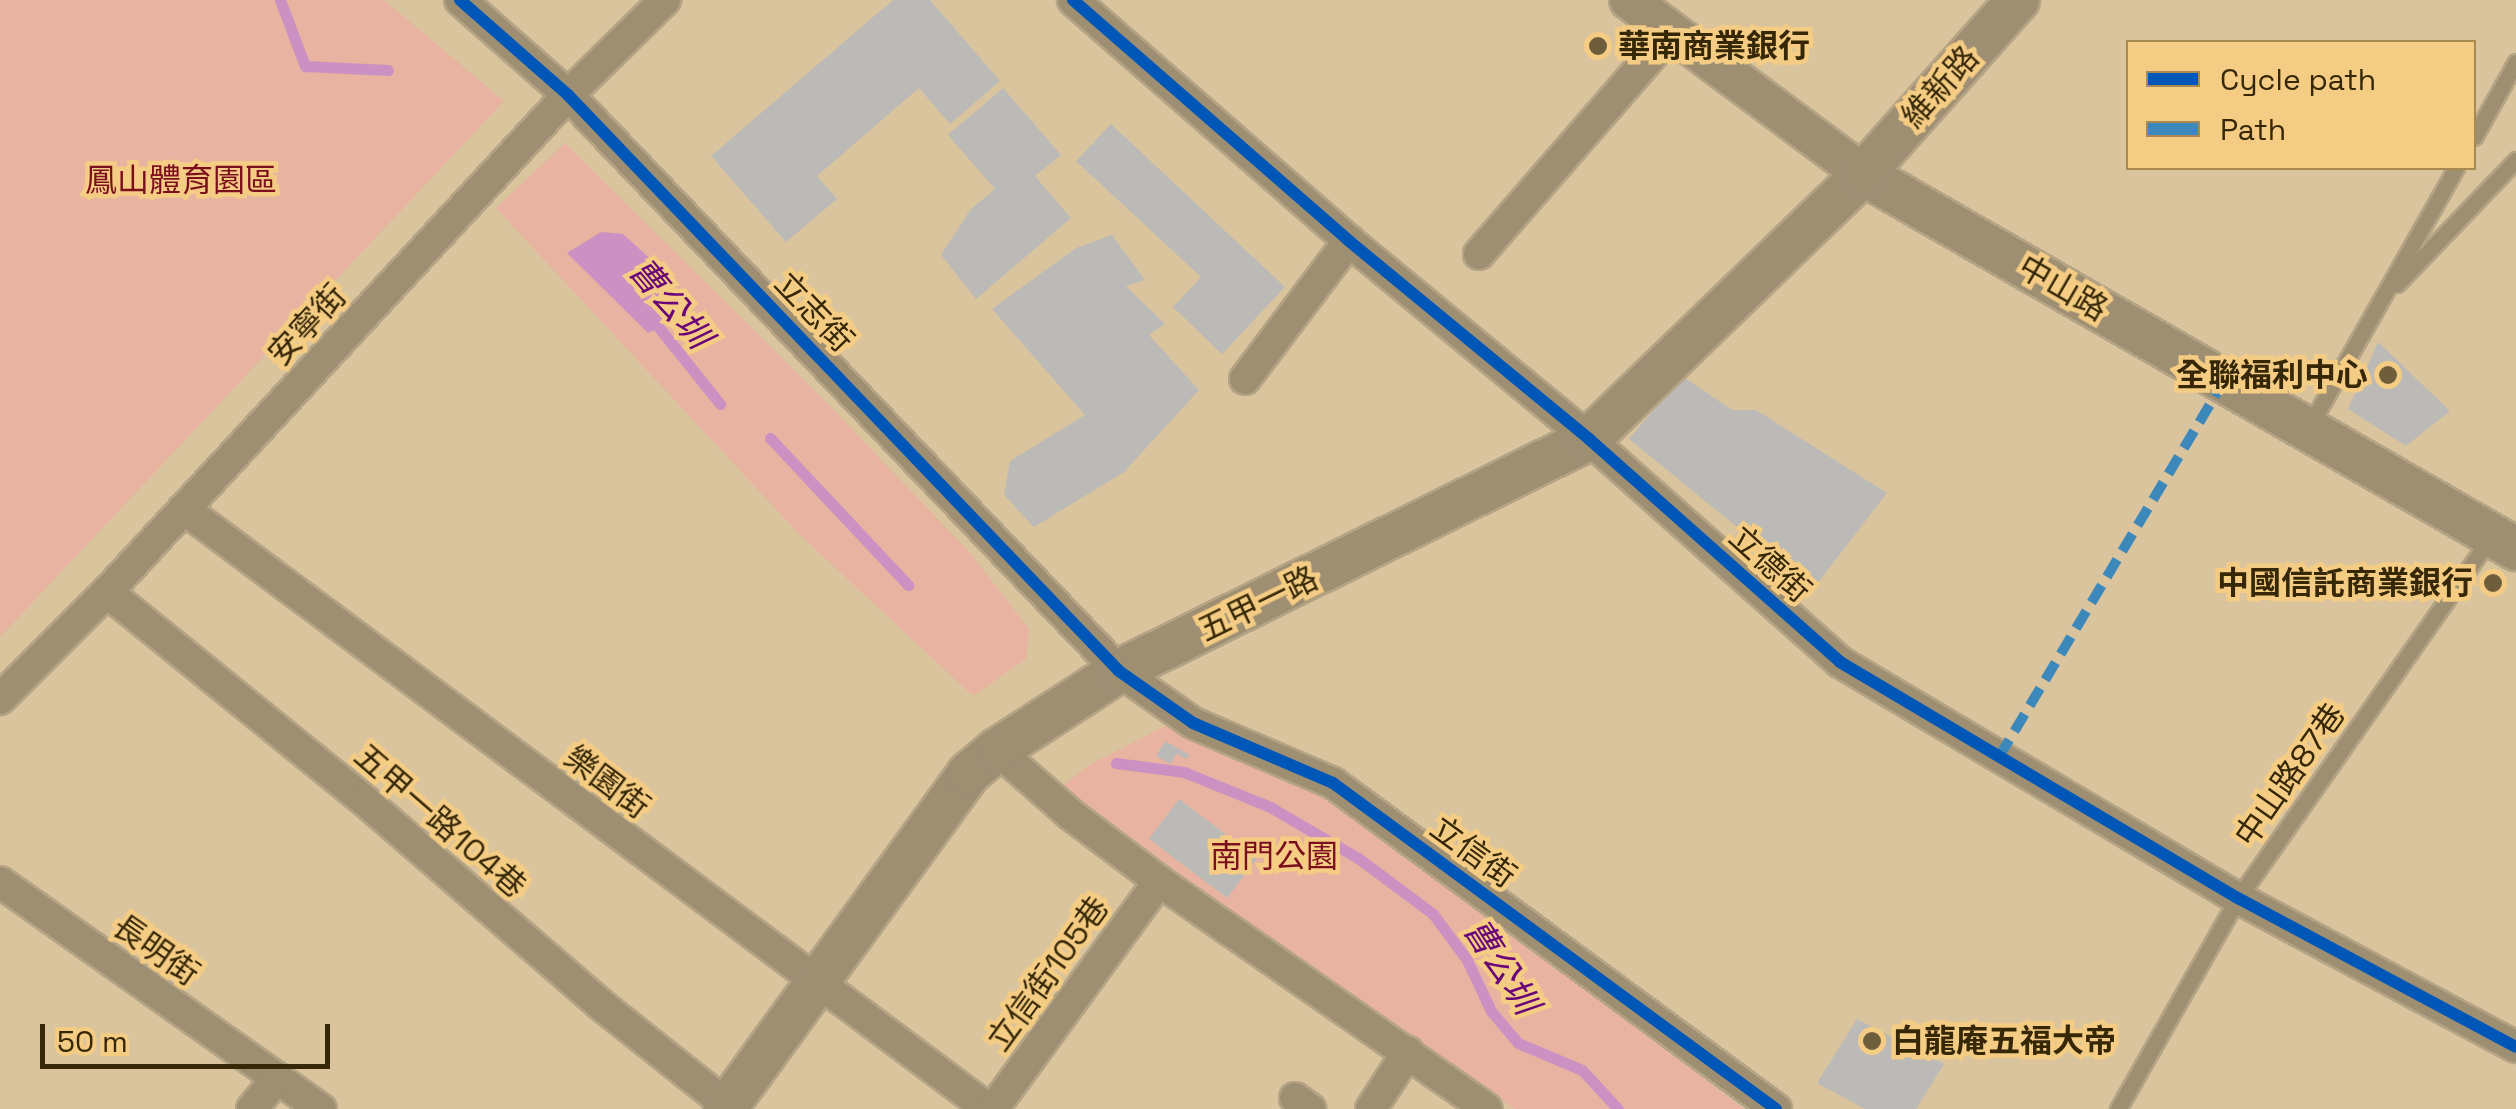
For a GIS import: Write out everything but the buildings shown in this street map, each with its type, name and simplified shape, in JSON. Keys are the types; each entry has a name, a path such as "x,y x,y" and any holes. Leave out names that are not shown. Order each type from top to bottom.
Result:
{"main road":[{"name":"維新路","path":"1862,174 2018,0"},
{"name":"中山路","path":"1862,174 2504,542"},
{"name":"五甲一路","path":"726,1107 968,774 997,750 1119,671 1588,439 1862,174"}],"street":[{"name":"立志街","path":"460,0 568,95 1119,671"},
{"name":"安寧街","path":"0,699 107,592 568,95 665,0"},
{"name":"立德街","path":"1073,0 1349,240 1588,439 1840,662 2238,898 2516,1047"},
{"name":"中山路","path":"1629,0 1862,174"},
{"path":"1480,254 1670,34"},
{"path":"1245,380 1349,240"},
{"name":"樂園街","path":"184,509 815,982 991,1109"},
{"name":"五甲一路104巷","path":"107,592 365,801 726,1107"},
{"name":"立信街","path":"1119,671 1194,723 1332,782 1776,1109"},
{"path":"997,750 1070,814 1160,881 1481,1107"},
{"name":"立信街105巷","path":"991,1109 1160,881"},
{"name":"長明街","path":"0,882 322,1109"},
{"path":"1371,1109 1408,1052"},
{"path":"252,1109 277,1078"}],"lane":[{"path":"2476,133 2516,62"},
{"path":"2380,302 2516,160"},
{"path":"2308,429 2455,170"},
{"name":"中山路87巷","path":"2118,1109 2238,898 2504,542"}],"green space":[{"name":"鳳山體育園區","path":"0,0 384,0 504,101 0,637"},
{"path":"565,143 825,401 971,554 1029,629 1026,659 973,696 800,535 496,208"},
{"name":"南門公園","path":"1173,722 1300,783 1480,906 1744,1109 1515,1109 1213,904 1062,786 1091,764"}],"water":[{"path":"601,232 623,234 669,276 677,320 648,333 567,253"}],"waterway":[{"name":"曹公圳","path":"280,0 305,66 388,70"},
{"name":"曹公圳","path":"652,319 720,404"},
{"name":"曹公圳","path":"770,438 908,585"},
{"name":"曹公圳","path":"1116,763 1184,772 1270,807 1358,858 1433,914 1467,960 1491,1011 1518,1043 1582,1070 1618,1109"}],"marked path":[{"path":"1999,757 2224,381"}],"cycle path":[{"path":"460,0 568,95 1119,671 1193,723 1333,783 1776,1109"},
{"path":"1073,0 1349,241 1589,439 1840,662 2238,898 2516,1047"}],"place":[{"name":"華南商業銀行","path":"1598,46"},
{"name":"全聯福利中心","path":"2388,375"},
{"name":"中國信託商業銀行","path":"2493,583"},
{"name":"白龍庵五福大帝","path":"1872,1041"}]}
